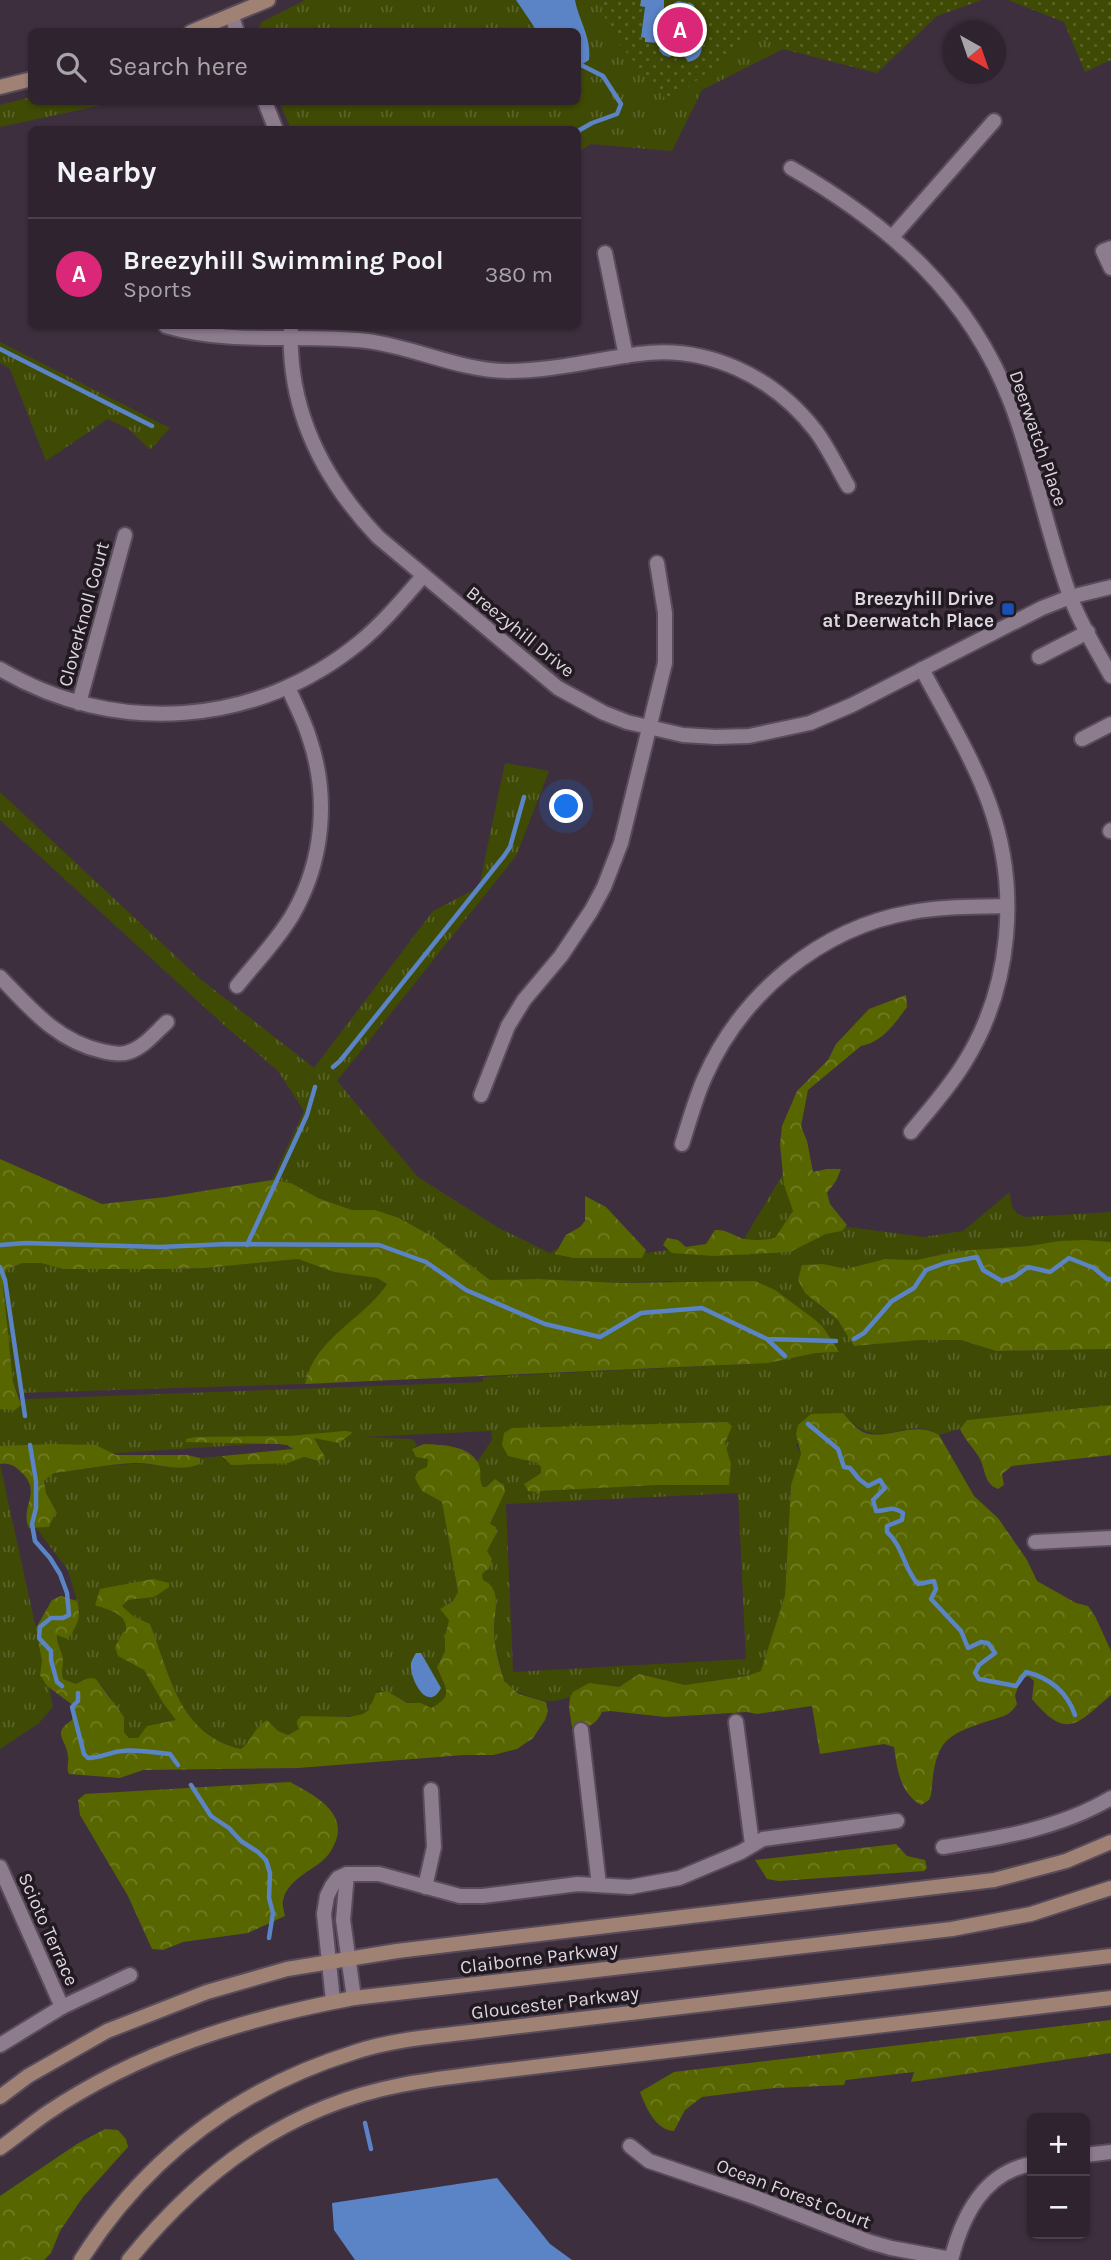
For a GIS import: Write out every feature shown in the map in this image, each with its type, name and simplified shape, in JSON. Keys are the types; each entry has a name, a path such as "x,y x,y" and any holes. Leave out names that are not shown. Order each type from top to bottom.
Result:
{"main road":[{"path":"201,28 268,0"},
{"path":"0,87 28,80"},
{"name":"Claiborne Parkway","path":"0,2097 28,2076 107,2031 207,1993 287,1969 411,1949 994,1880 1066,1861 1111,1842"},
{"name":"Claiborne Parkway","path":"0,2148 48,2112 116,2074 181,2043 298,2008 354,1997 952,1929 1031,1914 1111,1888"},
{"name":"Gloucester Parkway","path":"81,2260 127,2197 153,2169 198,2130 255,2093 357,2051 396,2042 487,2030 1111,1956"},
{"path":"129,2260 184,2197 217,2170 289,2123 368,2093 402,2084 505,2070 1111,1998"}],"street":[{"path":"232,16 236,28"},
{"path":"266,105 274,126"},
{"path":"893,236 994,121"},
{"name":"Deerwatch Place","path":"791,168 848,202 893,236 953,300 977,335 997,372 1021,430 1070,597 1111,676"},
{"path":"1107,249 1111,268"},
{"path":"606,253 625,356"},
{"path":"180,329 216,337 290,332 369,342 456,364 503,371 552,369 657,352 688,354 724,363 758,378 785,398 824,443 848,485"},
{"name":"Breezyhill Drive","path":"290,332 298,398 307,431 336,488 355,513 377,537 558,688 604,713 650,729 716,737 782,731 837,713 1012,622 1070,597 1111,587"},
{"name":"Cloverknoll Court","path":"79,703 125,535"},
{"path":"481,1095 502,1041 524,1000 576,936 604,887 621,843 662,680 666,646 665,613 657,563"},
{"path":"0,669 45,692 79,703 150,715 202,712 231,706 288,687 325,667 360,642 389,615 423,576"},
{"path":"1038,657 1088,632"},
{"path":"911,1132 949,1086 981,1032 1001,971 1006,942 1007,906 1003,855 989,804 922,669"},
{"path":"237,986 279,935 293,913 313,867 322,826 317,764 309,736 288,687"},
{"path":"1082,739 1111,724"},
{"path":"682,1144 704,1079 735,1024 778,976 847,932 883,918 944,907 1007,906"},
{"path":"0,977 52,1029 87,1048 109,1053 127,1053 145,1043 167,1022"},
{"path":"1035,1542 1111,1538"},
{"path":"736,1722 752,1844"},
{"path":"581,1730 599,1885"},
{"path":"425,1887 434,1847 431,1790"},
{"path":"943,1847 1036,1828 1093,1809 1111,1798"},
{"path":"333,2001 324,1914 327,1896 338,1878 347,1874 379,1874 460,1896 483,1896 578,1884 630,1888 680,1878 741,1852 763,1839 897,1821"},
{"name":"Scioto Terrace","path":"0,1867 62,2007"},
{"path":"347,1874 343,1903 347,1960 354,1997"},
{"path":"0,2045 62,2007 130,1975"},
{"name":"Ocean Forest Court","path":"630,2146 649,2161 750,2195 870,2242 951,2260"},
{"path":"1090,2154 1111,2152"},
{"path":"951,2260 961,2226 975,2202 1000,2176 1027,2165"}],"green space":[{"path":"305,0 606,0 601,4 755,33 783,49 702,90 672,151 591,144 581,150 581,126 290,126 280,105 581,105 581,28 258,28 262,22"},
{"path":"606,0 982,0 937,16 877,73 783,49 755,33 669,103 610,33 601,4"},
{"path":"1008,0 1111,0 1111,60 1085,72 1064,22"},
{"path":"28,98 28,105 102,105 0,127 0,105"},
{"path":"0,342 170,428 150,450 130,430 108,419 46,461 10,369 0,363"},
{"path":"505,763 549,771 516,856 337,1081 418,1177 497,1227 550,1253 600,1224 647,1253 744,1239 796,1152 833,1225 924,1237 963,1231 1010,1192 1013,1208 1026,1217 1111,1212 1111,1242 1059,1241 958,1251 916,1260 885,1259 846,1269 811,1264 819,1306 838,1320 855,1346 921,1340 961,1340 996,1351 1111,1349 1111,1405 967,1420 960,1429 939,1435 915,1428 882,1434 870,1433 845,1416 796,1444 801,1454 791,1485 785,1595 761,1672 685,1685 639,1674 619,1687 607,1686 573,1692 570,1697 551,1701 525,1695 508,1686 503,1678 496,1648 495,1595 489,1584 483,1580 482,1574 490,1525 505,1492 501,1481 492,1481 483,1487 477,1462 492,1440 491,1431 362,1437 413,1439 417,1445 412,1449 428,1459 427,1467 417,1479 422,1491 442,1502 458,1592 453,1601 447,1603 449,1620 445,1651 439,1661 438,1671 446,1685 442,1702 431,1708 378,1691 370,1710 364,1714 336,1717 301,1716 299,1729 288,1735 278,1731 248,1743 241,1749 220,1741 203,1730 180,1700 150,1624 133,1616 122,1606 128,1600 137,1600 169,1587 99,1607 114,1611 122,1617 126,1626 123,1633 163,1703 177,1720 147,1726 138,1738 129,1738 110,1696 96,1679 85,1679 76,1684 63,1679 63,1657 57,1634 80,1612 68,1570 36,1528 49,1527 56,1511 46,1493 44,1481 54,1473 126,1464 192,1467 200,1464 200,1458 222,1456 225,1461 288,1463 304,1457 315,1461 322,1449 314,1440 0,1461 0,1400 483,1382 483,1377 768,1363 816,1353 838,1352 823,1327 801,1311 670,1281 621,1283 490,1280 435,1238 375,1210 352,1210 318,1198 291,1183 272,1180 304,1111 278,1071 0,820 0,792 199,978 314,1068 433,911 479,887","holes":["727,1422 725,1443 731,1464 729,1485 660,1485 536,1491 524,1484 541,1473 541,1467 537,1463 524,1461 617,1426","738,1493 746,1659 513,1672 506,1504"]},
{"path":"906,995 907,1007 888,1031 869,1044 861,1046 808,1090 801,1126 813,1172 841,1169 827,1193 830,1204 847,1225 842,1231 826,1234 790,1252 714,1256 672,1253 663,1245 667,1238 678,1240 686,1247 706,1244 715,1230 748,1240 775,1238 793,1211 784,1185 780,1144 782,1126 797,1091 828,1060 836,1044 869,1009"},
{"path":"0,1159 102,1204 272,1180 291,1183 318,1198 352,1210 375,1210 399,1218 435,1238 490,1280 621,1283 755,1281 775,1290 814,1319 823,1327 839,1352 816,1353 768,1363 305,1384 318,1354 387,1284 377,1278 334,1272 298,1259 170,1269 63,1269 41,1263 22,1263 6,1270 3,1285 13,1382 21,1405 15,1410 0,1409"},
{"path":"585,1196 606,1207 646,1250 642,1258 573,1258 555,1254 566,1235 585,1221"},
{"path":"1085,1240 1111,1242 1111,1349 996,1351 961,1340 921,1340 854,1346 838,1320 805,1293 798,1280 802,1265 823,1264 846,1269 885,1259 916,1260 958,1251"},
{"path":"298,1259 334,1272 377,1278 387,1284 372,1303 322,1349 314,1360 305,1384 18,1393 13,1382 3,1285 6,1270 22,1263 41,1263 63,1269 170,1269"},
{"path":"1111,1405 1111,1455 1012,1466 1002,1474 1004,1485 998,1489 987,1479 979,1457 960,1429 967,1420"},
{"path":"843,1413 863,1432 880,1434 919,1429 939,1435 974,1496 998,1518 1027,1560 1037,1581 1076,1603 1088,1606 1095,1616 1111,1651 1111,1695 1080,1720 1063,1724 1044,1712 1032,1699 1034,1681 1028,1676 1020,1680 1015,1696 1017,1704 1010,1713 964,1730 945,1742 936,1762 931,1795 929,1800 921,1805 904,1787 898,1772 894,1747 884,1744 820,1754 812,1706 757,1714 747,1712 666,1717 610,1711 602,1712 590,1726 572,1727 570,1697 573,1692 589,1683 619,1687 639,1674 685,1685 747,1676 761,1671 785,1595 791,1485 801,1454 796,1434 798,1425 811,1414"},
{"path":"727,1422 732,1426 725,1443 731,1464 729,1485 659,1485 540,1491 540,1494 537,1494 528,1491 524,1484 541,1473 541,1467 537,1463 508,1456 502,1445 504,1433 512,1428"},
{"path":"352,1432 339,1443 314,1438 325,1457 318,1461 304,1457 288,1463 231,1465 222,1456 293,1449 278,1444 186,1442 186,1439 195,1437 289,1436"},
{"path":"424,1444 447,1446 470,1453 479,1465 483,1487 495,1479 504,1485 505,1492 490,1524 496,1527 496,1534 487,1551 492,1559 490,1567 482,1574 483,1580 493,1589 495,1596 494,1637 504,1681 519,1694 546,1702 548,1711 545,1720 533,1738 517,1749 493,1755 298,1768 143,1770 120,1778 69,1774 67,1750 61,1733 72,1720 74,1706 47,1686 40,1675 42,1661 36,1628 52,1600 61,1596 77,1601 79,1611 76,1625 68,1639 57,1635 63,1657 63,1679 76,1684 88,1678 96,1679 124,1717 124,1732 129,1738 138,1738 147,1726 176,1720 144,1670 118,1656 115,1647 126,1631 124,1620 116,1613 95,1605 100,1589 153,1579 169,1583 169,1587 154,1597 128,1600 122,1606 133,1616 150,1624 171,1682 190,1717 220,1741 241,1749 267,1720 278,1731 288,1735 299,1729 297,1721 301,1716 349,1717 363,1714 369,1710 376,1693 387,1691 407,1703 421,1703 431,1708 439,1703 446,1690 437,1667 445,1651 449,1620 440,1609 453,1601 458,1592 442,1502 422,1491 415,1478 418,1471 427,1467 428,1459 416,1457 412,1449"},
{"path":"96,1445 116,1455 187,1455 200,1458 200,1464 176,1468 144,1463 126,1464 54,1473 44,1481 46,1493 56,1511 49,1527 29,1528 27,1513 30,1486 16,1467 0,1464 0,1446"},
{"path":"0,1464 53,1707 38,1724 0,1749"},
{"path":"290,1782 327,1806 337,1823 338,1834 327,1856 299,1878 285,1894 285,1916 248,1933 183,1942 163,1950 152,1949 128,1896 80,1815 78,1800 85,1794"},
{"path":"896,1844 907,1856 925,1860 927,1868 924,1871 779,1881 767,1879 755,1860"},
{"path":"1111,2020 1111,2053 911,2082 914,2072 846,2080 844,2085 775,2088 702,2097 685,2110 674,2131 667,2130 656,2122 640,2092 674,2072"},
{"path":"105,2129 118,2130 126,2139 128,2147 83,2197 60,2231 51,2253 44,2260 0,2260 0,2196 77,2144"}],"water":[{"path":"516,0 575,0 587,37 589,60 581,65 581,28 535,28"},
{"path":"641,0 664,0 664,12 678,1 693,4 696,14 690,38 701,41 702,49 698,57 688,62 683,53 678,52 669,57 663,55 659,50 660,45 670,34 665,26 662,26 660,43 645,42 645,38 641,37 645,7 640,6"},
{"path":"416,1653 421,1653 441,1688 436,1695 425,1696 416,1685 411,1663"},
{"path":"497,2178 550,2244 572,2260 355,2260 334,2230 332,2203"}],"waterway":[{"path":"581,65 603,76 621,104 617,114 581,129"},
{"path":"0,349 152,426"},
{"path":"333,1067 504,856 510,847 524,797"},
{"path":"247,1245 307,1115 315,1087"},
{"path":"0,1245 379,1245 426,1262 466,1290 545,1324 600,1337 641,1313 702,1308 767,1339 836,1341"},
{"path":"854,1339 864,1333 892,1301 914,1288 926,1270 945,1263 977,1257 983,1270 1002,1281 1014,1277 1028,1267 1050,1272 1069,1258 1094,1268 1107,1279 1111,1279"},
{"path":"0,1267 5,1280 25,1416"},
{"path":"768,1340 785,1356"},
{"path":"808,1424 838,1449 844,1467 850,1468 859,1479 868,1486 880,1480 885,1488 873,1500 876,1511 893,1509 903,1513 902,1520 887,1526 887,1532 897,1544 909,1572 918,1584 934,1581 936,1589 931,1599 961,1631 968,1648 981,1642 988,1643 995,1653 979,1665 975,1673 979,1679 1016,1686 1026,1672 1035,1675 1056,1687 1067,1699 1075,1715"},
{"path":"30,1445 36,1481 36,1508 32,1524 35,1541 60,1574 67,1593 69,1615 51,1618 40,1627 39,1638 51,1651 57,1682 62,1686"},
{"path":"78,1693 78,1701 72,1707 84,1754 88,1758 140,1751 170,1754 178,1765"},
{"path":"191,1785 211,1816 266,1860 270,1873 269,1898 273,1913 269,1938"},
{"path":"365,2123 371,2149"}],"place":[{"name":"Breezyhill Swimming Pool","path":"680,30"},
{"name":"Breezyhill Drive at Deerwatch Place","path":"1008,609"}]}
